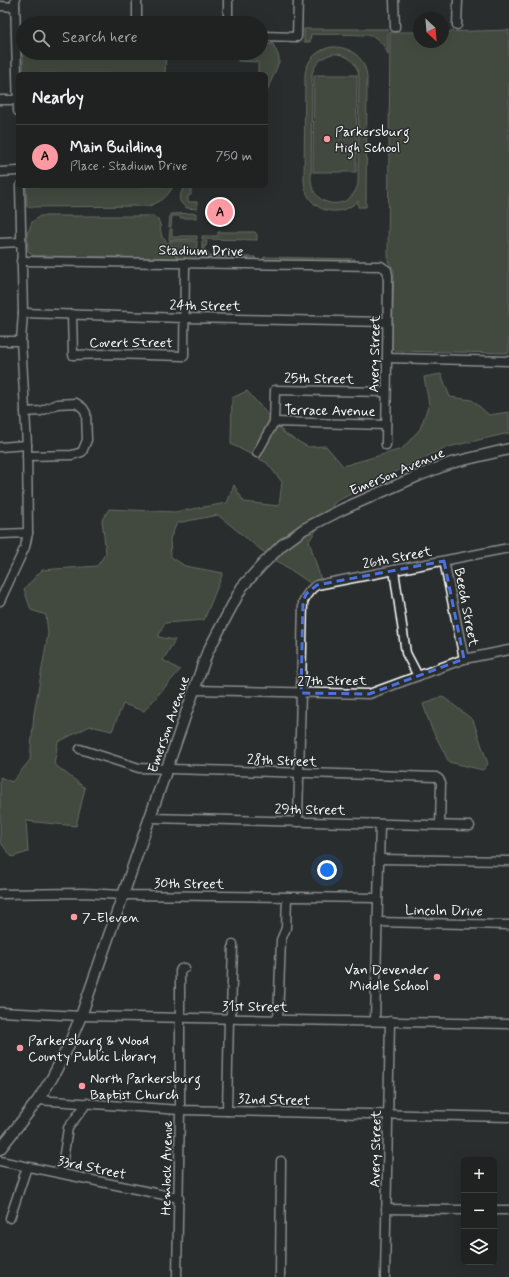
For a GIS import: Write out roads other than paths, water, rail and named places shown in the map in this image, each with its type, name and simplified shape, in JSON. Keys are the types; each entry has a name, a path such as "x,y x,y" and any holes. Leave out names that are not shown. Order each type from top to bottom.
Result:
{"main road":[{"name":"Emerson Avenue","path":"0,1149 38,1100 68,1049 81,1016 207,653 242,587 282,546 304,529 343,509 414,477 451,463 509,449"}],"street":[{"path":"137,0 137,16"},
{"path":"228,0 228,16"},
{"path":"268,36 298,37 298,0"},
{"path":"394,0 395,27"},
{"path":"457,25 458,0"},
{"path":"0,6 15,3 17,16"},
{"path":"19,60 19,72"},
{"path":"0,100 16,100"},
{"path":"0,172 16,172"},
{"path":"0,601 25,547 28,534 27,445 21,341 23,313 20,188"},
{"path":"0,244 21,242"},
{"name":"Stadium Drive","path":"21,261 382,266"},
{"name":"Covert Street","path":"72,314 73,355 108,354 184,356 185,263"},
{"name":"Avery Street","path":"382,266 387,270 388,275 386,445"},
{"name":"24th Street","path":"23,313 387,322"},
{"path":"0,341 21,341"},
{"path":"387,358 509,361"},
{"name":"25th Street","path":"274,422 275,390 386,392"},
{"path":"25,412 41,411 57,404 76,403 83,408 86,414 87,433 87,440 82,452 72,454 27,456"},
{"path":"258,453 274,422"},
{"name":"Terrace Avenue","path":"274,422 386,424"},
{"path":"0,446 27,445"},
{"path":"0,534 28,534"},
{"name":"26th Street","path":"301,693 303,602 306,594 317,585 509,548"},
{"name":"Beech Street","path":"444,561 464,658"},
{"path":"394,570 406,653 418,676"},
{"name":"27th Street","path":"195,690 370,694 464,658 509,650"},
{"path":"298,822 301,693"},
{"name":"28th Street","path":"80,749 139,768 436,777 441,783 440,825"},
{"name":"29th Street","path":"150,818 470,826"},
{"path":"376,1021 380,824"},
{"path":"379,859 509,861"},
{"name":"30th Street","path":"0,894 378,898"},
{"path":"278,1019 281,940 286,928 287,897"},
{"name":"Lincoln Drive","path":"378,922 509,925"},
{"path":"227,1111 228,1018 231,1014 233,944"},
{"name":"Hemlock Avenue","path":"178,1277 181,1018 180,971 181,969 185,968"},
{"name":"31st Street","path":"0,1012 81,1016 509,1024"},
{"name":"Avery Street","path":"385,1277 390,1022"},
{"name":"32nd Street","path":"38,1100 180,1110 509,1117"},
{"path":"61,1174 68,1128 87,1103"},
{"path":"280,1277 281,1160"},
{"name":"33rd Street","path":"0,1161 179,1198"},
{"path":"10,1218 27,1167"},
{"path":"386,1209 461,1210"},
{"path":"497,1210 509,1210"}],"place":[{"name":"Parkersburg High School","path":"327,139"},
{"name":"Main Building","path":"220,212"},
{"name":"7-Eleven","path":"74,917"},
{"name":"Van Devender Middle School","path":"437,977"},
{"name":"Parkersburg & Wood County Public Library","path":"20,1048"},
{"name":"North Parkersburg Baptist Church","path":"82,1086"}]}
